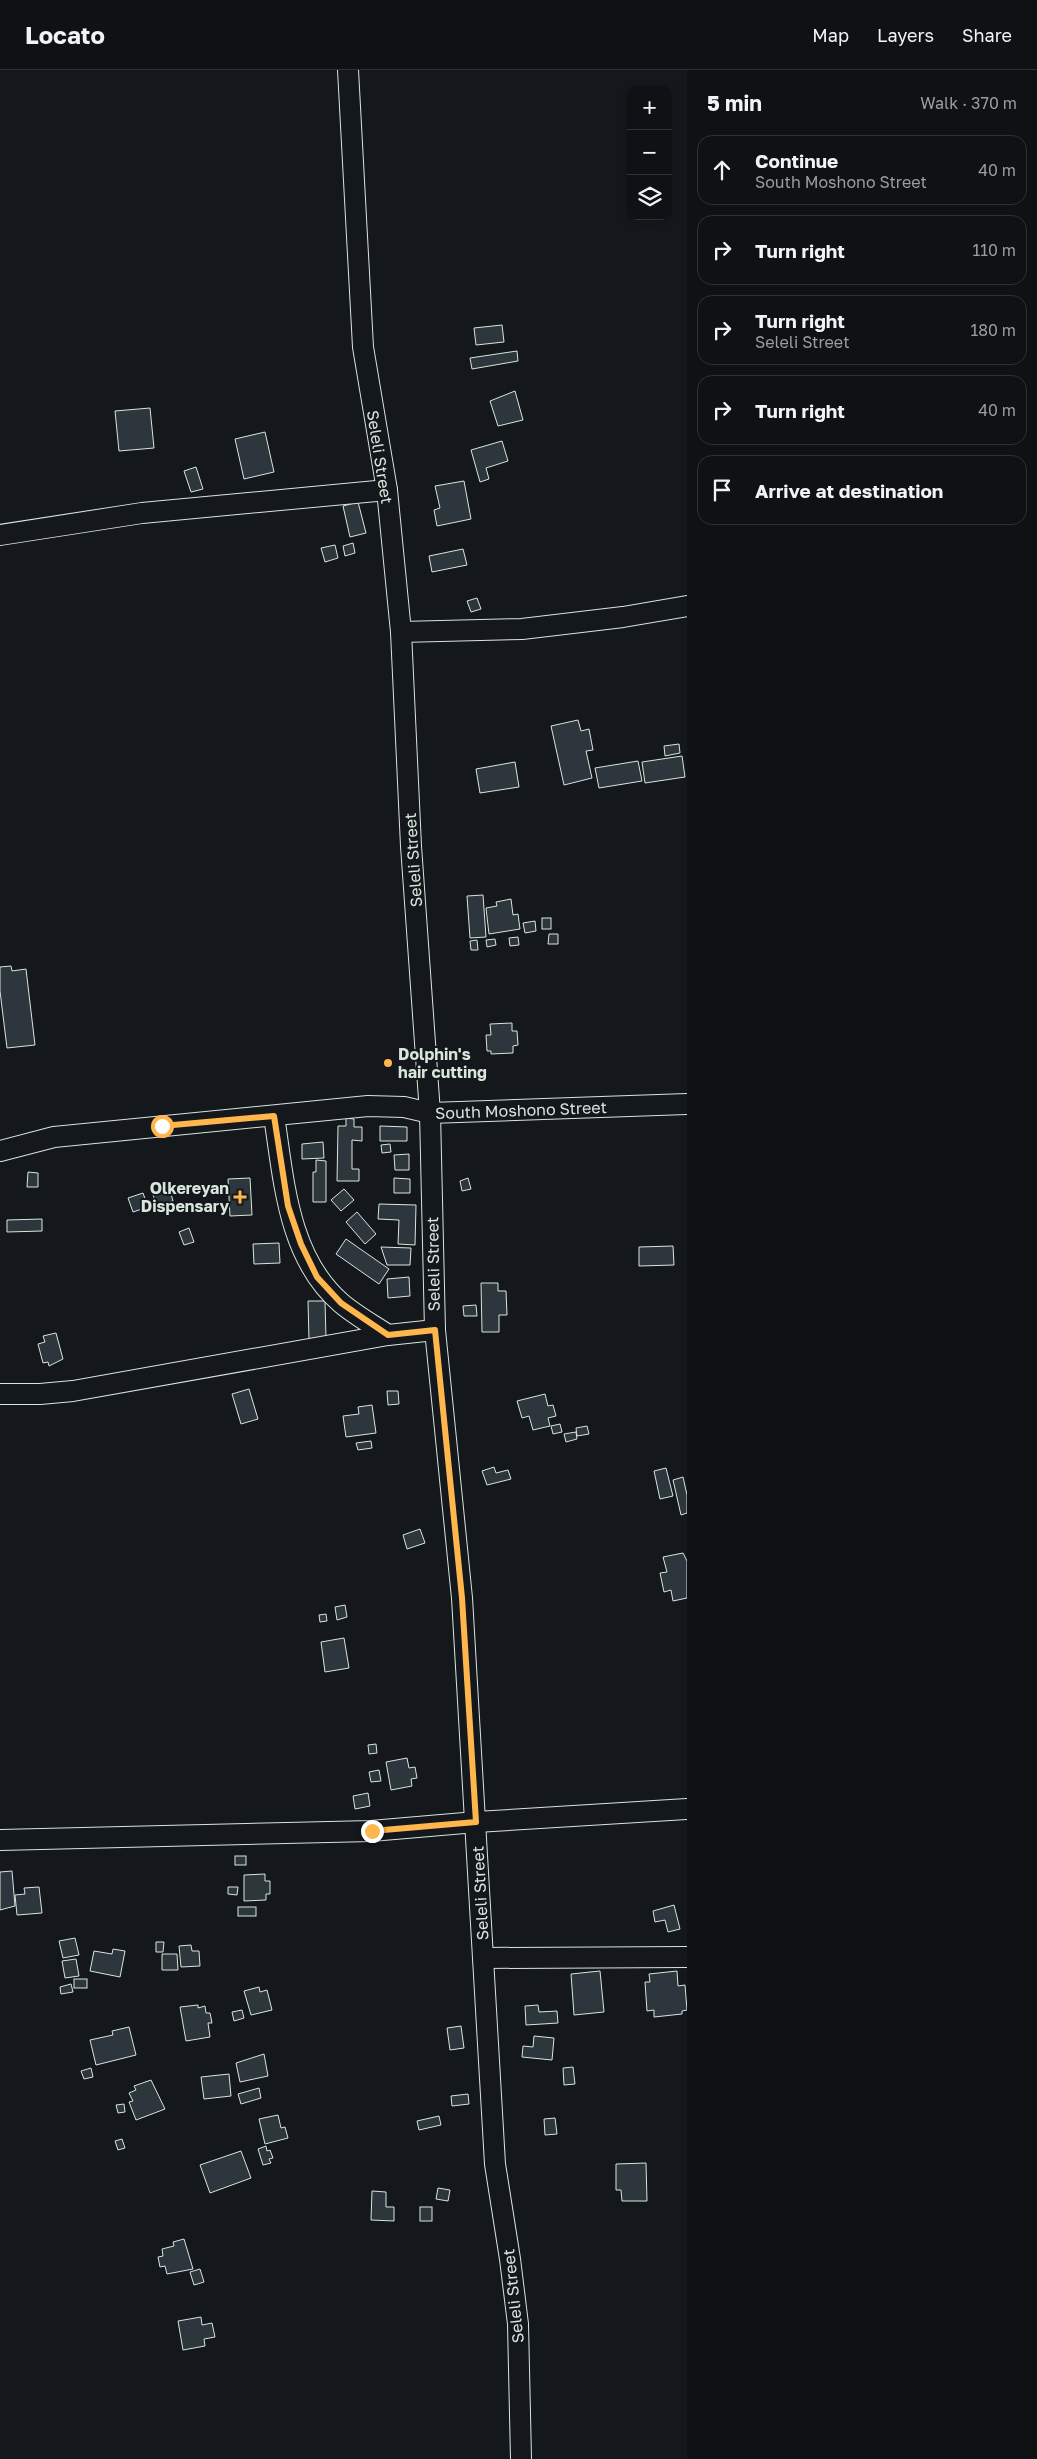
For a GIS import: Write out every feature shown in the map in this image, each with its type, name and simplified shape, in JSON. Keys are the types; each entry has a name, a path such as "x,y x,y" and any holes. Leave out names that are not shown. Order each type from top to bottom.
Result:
{"street":[{"name":"Seleli Street","path":"348,70 363,347 387,490 401,632 411,846 430,1113 435,1330 462,1598 495,2164 518,2324 521,2459"},
{"path":"0,535 142,513 387,490"},
{"path":"401,632 522,629 623,617 687,606"},
{"name":"South Moshono Street","path":"0,1151 54,1137 387,1105 430,1113 687,1104"},
{"path":"274,1116 288,1206 301,1244 317,1277 341,1303 388,1335"},
{"path":"0,1394 40,1394 73,1391 388,1335 435,1330"},
{"path":"0,1840 372,1831 476,1822 687,1809"},
{"path":"483,1958 687,1957"}],"building":[{"path":"502,325 504,342 476,345 474,328"},
{"path":"517,351 518,361 472,369 470,358"},
{"path":"515,391 523,420 498,426 490,401"},
{"path":"150,408 154,448 119,451 115,411"},
{"path":"265,432 274,472 244,479 235,439"},
{"path":"502,441 508,461 486,468 489,479 480,482 471,450"},
{"path":"196,467 203,489 191,492 184,471"},
{"path":"464,481 471,519 437,526 434,510 440,508 435,486"},
{"path":"358,502 366,533 350,537 343,506"},
{"path":"353,543 355,553 345,556 343,546"},
{"path":"335,545 338,558 325,562 321,548"},
{"path":"463,549 467,565 432,572 429,556"},
{"path":"477,598 481,609 471,612 467,601"},
{"path":"578,720 581,731 589,729 593,750 586,751 592,778 564,785 551,726"},
{"path":"679,744 680,753 665,756 664,746"},
{"path":"682,756 685,777 645,783 642,762"},
{"path":"638,761 642,781 599,788 595,768"},
{"path":"515,762 519,787 480,793 476,769"},
{"path":"483,895 486,937 470,938 467,896"},
{"path":"511,899 513,915 518,914 520,929 489,934 486,908 497,906 496,902"},
{"path":"542,918 551,918 551,929 542,929"},
{"path":"535,921 536,931 525,933 523,923"},
{"path":"549,934 558,934 558,944 548,944"},
{"path":"518,937 519,945 510,946 509,938"},
{"path":"495,939 496,945 487,947 486,940"},
{"path":"477,940 478,950 471,950 470,941"},
{"path":"11,966 12,971 26,969 35,1045 7,1048 0,991 0,967"},
{"path":"512,1023 512,1031 517,1031 518,1045 513,1046 513,1053 491,1054 491,1051 487,1051 486,1035 491,1035 490,1024"},
{"path":"346,1118 354,1119 354,1127 362,1127 362,1141 352,1140 352,1169 359,1169 359,1181 337,1181 338,1126 346,1126"},
{"path":"380,1126 407,1127 407,1141 380,1141"},
{"path":"323,1142 324,1158 302,1159 302,1144"},
{"path":"390,1144 391,1152 382,1153 381,1145"},
{"path":"409,1154 409,1170 395,1170 394,1155"},
{"path":"316,1160 326,1161 326,1202 313,1202 313,1172 316,1172"},
{"path":"28,1172 38,1173 38,1187 27,1187"},
{"name":"Olkereyan Dispensary","path":"250,1178 252,1215 230,1216 228,1179"},
{"path":"394,1178 410,1179 410,1193 394,1193"},
{"path":"468,1178 471,1189 462,1191 460,1181"},
{"path":"169,1187 173,1201 156,1205 152,1191"},
{"path":"344,1189 354,1200 341,1211 331,1200"},
{"path":"143,1193 148,1207 133,1212 128,1198"},
{"path":"379,1204 416,1205 415,1245 398,1244 399,1220 378,1219"},
{"path":"357,1212 376,1234 365,1244 346,1222"},
{"path":"42,1219 42,1231 7,1232 7,1220"},
{"path":"189,1228 194,1242 184,1245 179,1232"},
{"path":"346,1239 389,1269 379,1284 336,1254"},
{"path":"279,1243 280,1263 254,1264 253,1244"},
{"path":"673,1246 674,1265 639,1266 639,1247"},
{"path":"381,1247 411,1248 410,1265 387,1265"},
{"path":"409,1277 410,1296 388,1298 387,1279"},
{"path":"481,1283 498,1283 498,1291 506,1291 507,1315 499,1315 499,1332 482,1332"},
{"path":"308,1301 325,1301 326,1339 309,1340"},
{"path":"476,1305 477,1316 464,1316 463,1306"},
{"path":"56,1333 63,1359 49,1366 48,1362 43,1363 38,1344 45,1342 43,1336"},
{"path":"249,1389 258,1419 241,1424 232,1394"},
{"path":"387,1391 398,1391 399,1404 388,1405"},
{"path":"545,1394 548,1406 553,1405 556,1416 548,1418 550,1426 533,1430 529,1416 522,1418 517,1401"},
{"path":"372,1405 376,1433 346,1437 343,1416 359,1414 358,1407"},
{"path":"560,1424 562,1432 553,1434 551,1426"},
{"path":"587,1426 589,1434 577,1436 576,1428"},
{"path":"576,1432 577,1439 566,1442 564,1434"},
{"path":"371,1441 372,1448 358,1450 356,1443"},
{"path":"494,1467 496,1473 508,1470 511,1479 487,1485 482,1471"},
{"path":"666,1468 673,1496 660,1499 654,1471"},
{"path":"683,1477 687,1495 687,1513 681,1515 673,1480"},
{"path":"420,1529 425,1543 407,1549 403,1535"},
{"path":"683,1553 687,1561 687,1598 673,1601 671,1590 664,1592 660,1573 667,1572 663,1557"},
{"path":"345,1605 347,1617 337,1620 335,1607"},
{"path":"326,1614 327,1621 320,1622 319,1615"},
{"path":"344,1638 349,1668 325,1672 321,1642"},
{"path":"376,1744 377,1753 369,1754 368,1745"},
{"path":"407,1758 409,1768 415,1767 417,1778 411,1779 412,1786 391,1790 386,1762"},
{"path":"379,1770 381,1781 371,1782 369,1772"},
{"path":"368,1793 370,1806 355,1809 353,1796"},
{"path":"235,1856 246,1856 246,1865 235,1865"},
{"path":"12,1871 15,1906 0,1910 0,1872"},
{"path":"265,1874 265,1881 270,1881 270,1894 266,1894 266,1900 244,1901 244,1875"},
{"path":"39,1887 42,1913 17,1915 15,1895 25,1894 24,1888"},
{"path":"228,1887 238,1887 237,1895 228,1894"},
{"path":"674,1905 680,1929 668,1932 665,1920 655,1922 653,1911"},
{"path":"238,1907 256,1907 256,1916 238,1916"},
{"path":"75,1938 79,1955 63,1958 59,1941"},
{"path":"156,1942 164,1942 163,1952 156,1952"},
{"path":"191,1945 192,1951 199,1951 200,1966 181,1967 179,1946"},
{"path":"113,1949 125,1951 120,1977 90,1971 94,1951 112,1954"},
{"path":"162,1954 177,1954 178,1970 162,1970"},
{"path":"76,1959 79,1976 65,1978 62,1961"},
{"path":"600,1971 604,2012 574,2015 571,1974"},
{"path":"677,1971 678,1986 685,1985 687,2010 682,2011 682,2014 654,2017 654,2010 647,2011 645,1982 650,1982 649,1974"},
{"path":"74,1979 87,1979 87,1988 74,1988"},
{"path":"71,1984 73,1992 61,1994 60,1987"},
{"path":"259,1987 260,1992 267,1990 272,2010 251,2015 244,1991"},
{"path":"198,2005 198,2008 205,2006 206,2013 210,2013 212,2023 208,2023 210,2037 186,2041 180,2007"},
{"path":"538,2005 539,2012 557,2011 558,2023 526,2025 525,2006"},
{"path":"242,2010 244,2018 234,2021 232,2012"},
{"path":"461,2026 464,2048 450,2050 447,2028"},
{"path":"129,2027 136,2055 96,2065 90,2040 113,2035 112,2031"},
{"path":"534,2036 554,2038 552,2060 522,2057 523,2046 533,2047"},
{"path":"264,2054 268,2076 240,2082 236,2063"},
{"path":"573,2067 575,2084 564,2085 563,2068"},
{"path":"91,2068 93,2077 84,2079 81,2071"},
{"path":"229,2074 231,2096 204,2099 201,2077"},
{"path":"151,2080 165,2109 136,2120 129,2102 133,2101 129,2093 136,2090 134,2086"},
{"path":"259,2088 261,2098 241,2104 238,2094"},
{"path":"468,2094 469,2104 452,2106 451,2096"},
{"path":"124,2104 125,2112 118,2113 116,2105"},
{"path":"278,2115 281,2128 285,2127 288,2138 265,2144 259,2119"},
{"path":"439,2116 441,2125 419,2130 417,2121"},
{"path":"555,2118 557,2134 545,2135 544,2119"},
{"path":"122,2139 125,2148 118,2150 115,2141"},
{"path":"266,2146 267,2151 270,2150 273,2158 269,2159 271,2163 263,2165 258,2149"},
{"path":"241,2151 251,2178 210,2193 200,2165"},
{"path":"646,2163 647,2201 622,2201 621,2190 616,2190 616,2164"},
{"path":"438,2188 450,2190 448,2201 436,2199"},
{"path":"372,2191 386,2192 386,2207 394,2207 394,2221 371,2220"},
{"path":"420,2207 432,2207 432,2221 420,2221"},
{"path":"184,2239 193,2269 167,2274 165,2266 160,2267 158,2257 163,2256 162,2249 174,2246 173,2242"},
{"path":"200,2269 204,2282 194,2285 190,2272"},
{"path":"201,2317 202,2325 212,2323 215,2337 204,2339 205,2346 183,2350 178,2321"}],"place":[{"name":"Dolphin's hair cutting","path":"388,1063"},
{"name":"Olkereyan Dispensary","path":"240,1197"}],"route":[{"path":"162,1126 274,1116 288,1206 301,1244 317,1277 341,1303 388,1335 435,1330 462,1598 476,1822 372,1831"}]}
